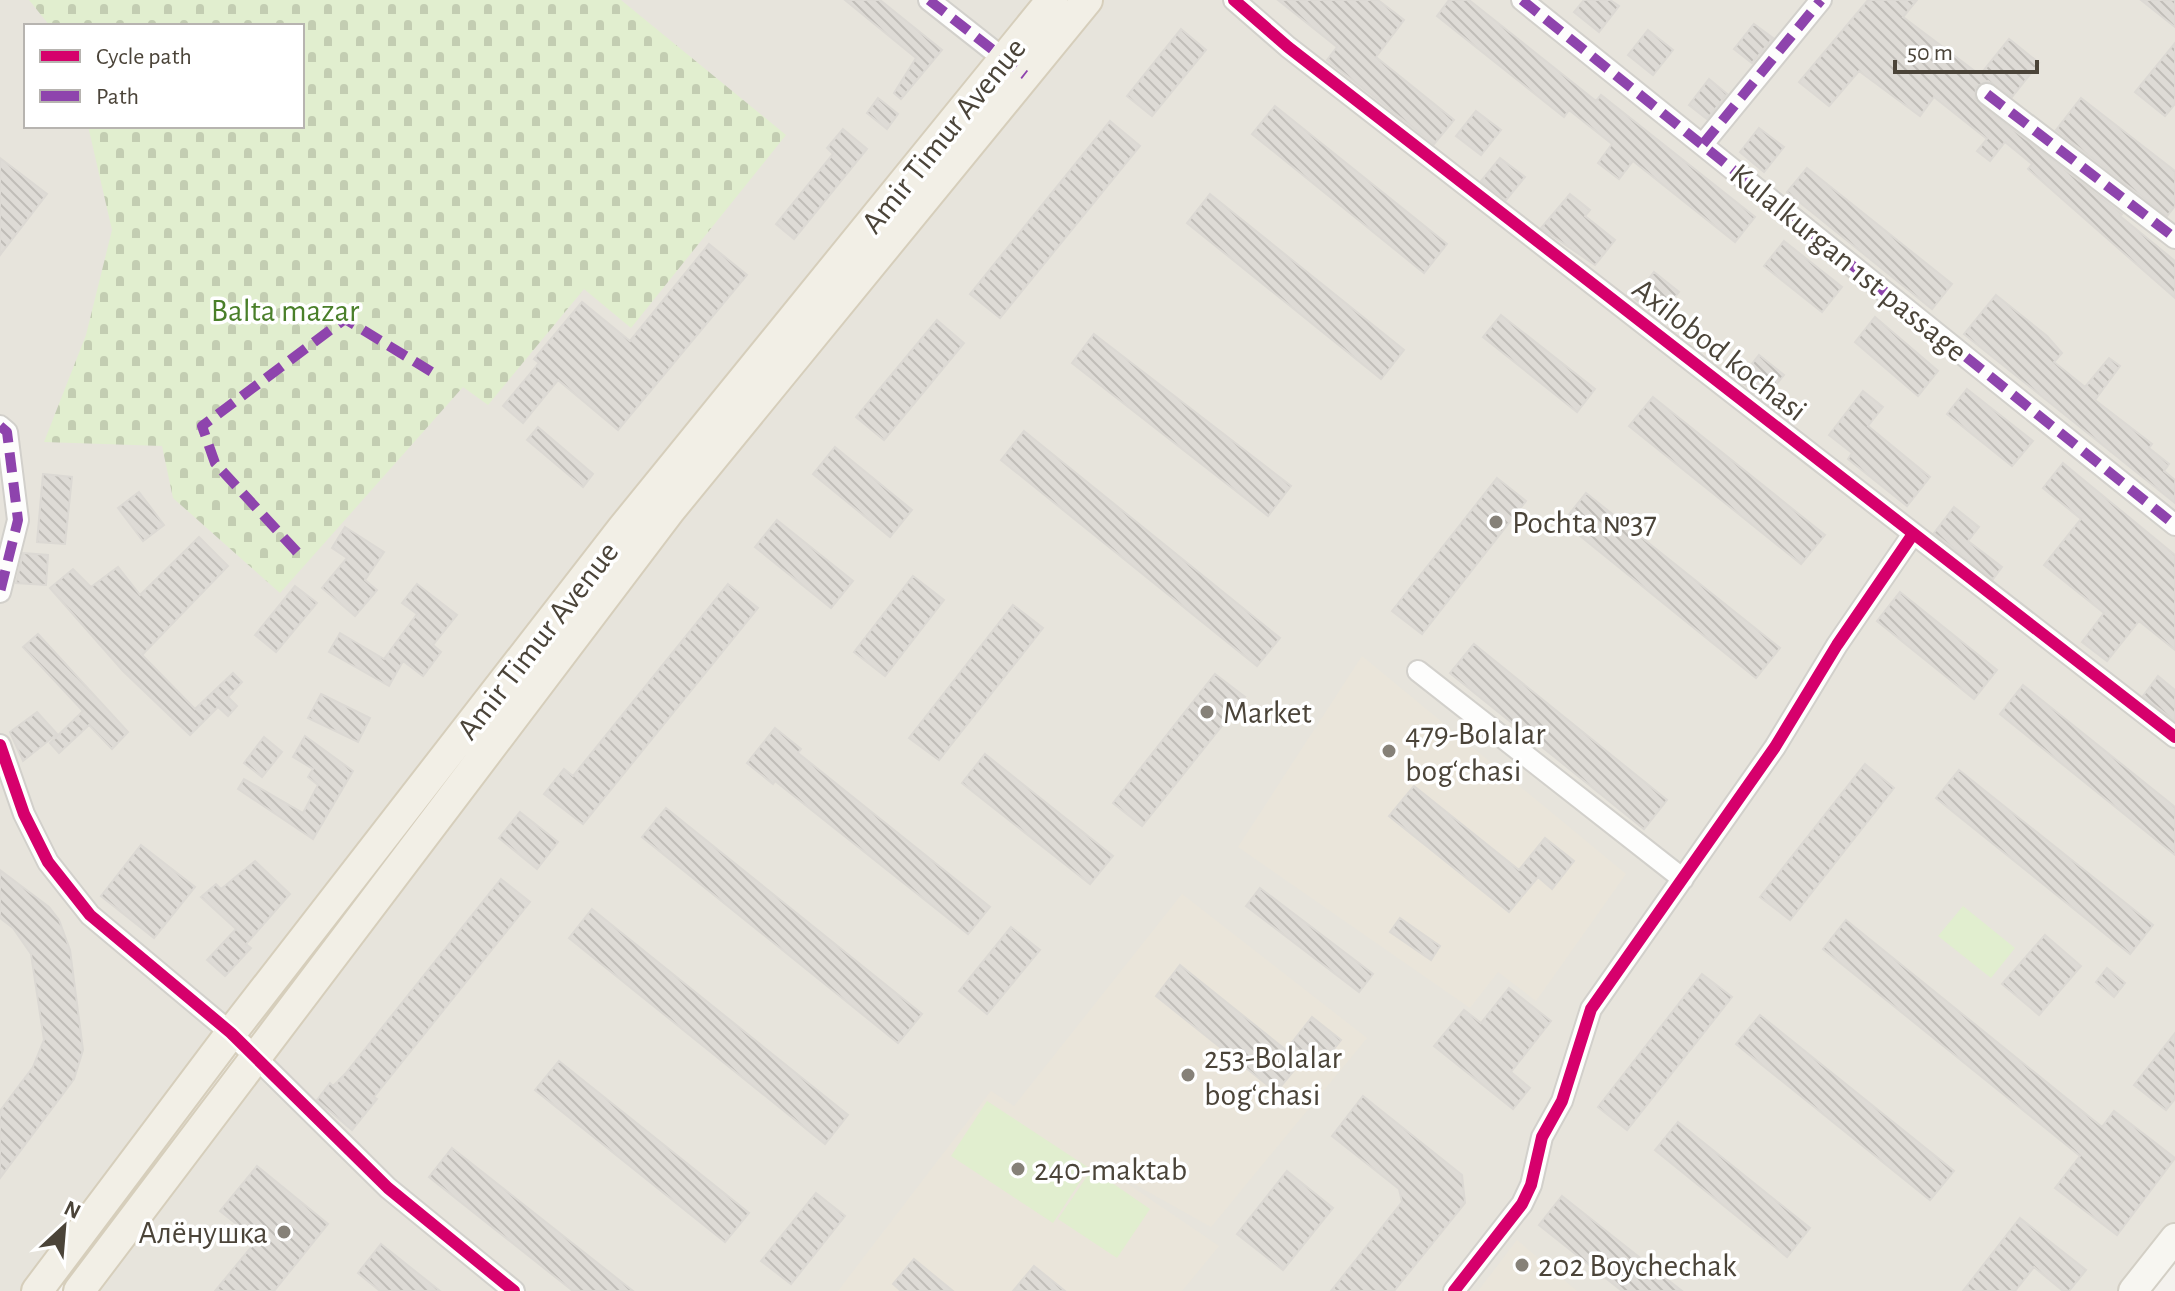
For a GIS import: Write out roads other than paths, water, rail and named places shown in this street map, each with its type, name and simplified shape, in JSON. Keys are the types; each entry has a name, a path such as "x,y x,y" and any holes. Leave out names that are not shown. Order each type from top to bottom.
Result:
{"main road":[{"name":"Amir Timur Avenue","path":"79,1291 670,510 1015,67 1052,0"},
{"name":"Amir Timur Avenue","path":"37,1291 231,1033 623,528 1015,67 1087,0"}],"street":[{"path":"929,0 1015,67"},
{"name":"Axilobod kochasi","path":"1234,0 1288,47 2175,737"},
{"name":"Kulalkurgan 1st passage","path":"1522,0 2175,525"},
{"path":"1703,144 1821,0"},
{"path":"1987,94 2175,238"},
{"path":"0,426 7,432 18,520 0,592"},
{"path":"1454,1291 1522,1204 1531,1185 1542,1137 1562,1101 1591,1009 1775,747 1837,645 1913,534"},
{"path":"1418,671 1683,879"},
{"path":"0,745 24,814 48,862 90,915 231,1033 388,1188 514,1291"},
{"path":"2133,1291 2175,1238"}],"place":[{"name":"Pochta №37","path":"1496,522"},
{"name":"Market","path":"1207,712"},
{"name":"479-Bolalar bogʻchasi","path":"1389,751"},
{"name":"253-Bolalar bogʻchasi","path":"1188,1075"},
{"name":"240-maktab","path":"1018,1169"},
{"name":"Алёнушка","path":"284,1232"},
{"name":"202 Boychechak","path":"1522,1265"}],"park label":[{"name":"Balta mazar","path":"285,310"}]}
